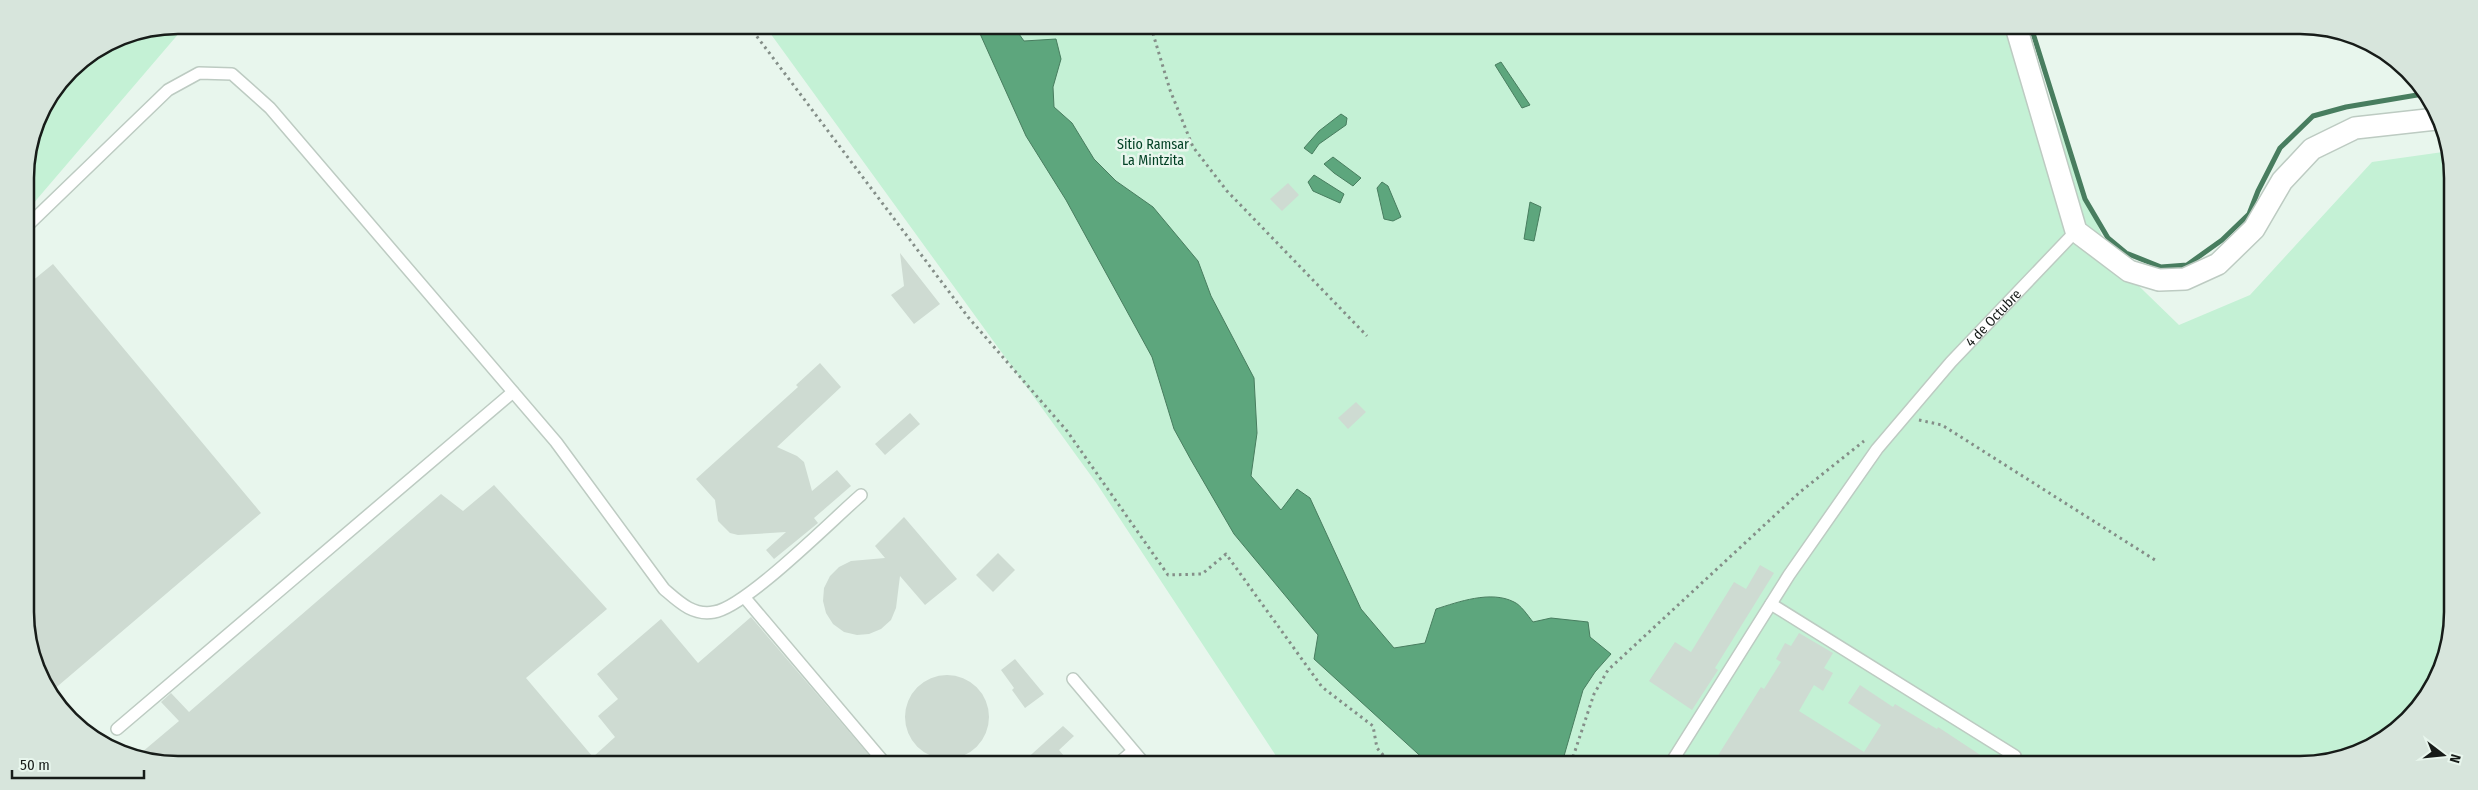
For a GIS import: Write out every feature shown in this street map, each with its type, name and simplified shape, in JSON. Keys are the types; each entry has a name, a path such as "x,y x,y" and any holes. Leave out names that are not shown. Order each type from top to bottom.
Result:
{"street":[{"path":"2017,34 2076,231 2129,271 2159,280 2185,279 2218,264 2254,229 2282,181 2312,149 2355,128 2431,120"}],"lane":[{"path":"34,218 168,90 199,73 232,74 270,108 556,442 664,589 686,609 714,612 745,598 861,495"},
{"name":"4 de Octubre","path":"1675,756 1789,575 1877,449 1951,362 2076,231"},
{"path":"117,729 513,392"},
{"path":"745,598 878,756"},
{"path":"1771,604 2015,756"},
{"path":"1073,678 1137,756"},
{"path":"1127,756 1133,751"}],"path":[{"path":"755,34 968,317 1067,431 1168,575 1202,574 1226,554 1322,687 1373,726 1377,748 1384,756"},
{"path":"1153,34 1170,90 1193,147 1227,191 1367,336"},
{"path":"1905,416 1942,425 2155,560"},
{"path":"1573,756 1594,694 1608,670 1800,492 1871,435"}],"green space":[{"path":"178,34 34,203 34,169 39,141 49,114 64,90 83,70 106,53 141,39 159,35"},
{"name":"Sitio Ramsar La Mintzita","path":"771,34 2023,34 2111,259 2179,325 2250,295 2372,162 2441,152 2444,169 2443,631 2439,649 2429,676 2420,692 2402,714 2372,737 2337,751 2309,756 1276,756 1097,484"}],"shaded area":[{"path":"980,34 1019,34 1024,41 1056,39 1061,59 1053,87 1054,107 1072,123 1094,159 1116,181 1153,207 1198,261 1211,296 1254,378 1257,433 1251,476 1281,510 1297,489 1310,498 1361,609 1394,648 1425,643 1436,609 1475,598 1495,597 1517,603 1533,622 1551,618 1588,622 1590,637 1611,654 1595,672 1583,690 1564,756 1420,756 1314,659 1318,635 1234,534 1174,429 1152,357 1066,200 1026,136"},
{"path":"1501,62 1530,105 1522,108 1495,65"},
{"path":"1341,114 1347,118 1346,125 1319,144 1312,154 1304,148 1319,131"},
{"path":"1333,157 1361,178 1353,186 1324,164"},
{"path":"1314,175 1344,194 1340,203 1313,191 1308,182"},
{"path":"1382,182 1388,186 1401,217 1393,221 1384,219 1377,188"},
{"path":"1530,202 1541,207 1534,241 1524,239"}],"building":[{"path":"1288,183 1299,195 1282,211 1270,199"},
{"path":"900,253 940,304 914,324 891,295 904,286"},
{"path":"53,264 261,513 56,688 41,658 35,631 34,279"},
{"path":"820,363 841,387 777,447 797,456 804,462 812,491 837,470 851,486 814,518 818,523 774,559 766,550 786,532 738,535 730,533 718,521 715,500 696,479 798,387 796,385"},
{"path":"1356,402 1366,412 1348,429 1338,418"},
{"path":"910,413 920,424 885,455 875,444"},
{"path":"494,485 607,609 526,678 592,756 178,756 143,751 179,721 161,702 171,693 189,712 441,494 463,511"},
{"path":"904,517 957,579 925,605 900,576 896,608 891,620 881,629 869,634 857,635 844,632 833,624 826,613 823,601 824,588 830,576 839,567 851,561 885,558 875,546"},
{"path":"998,553 1015,570 993,592 976,575"},
{"path":"1760,565 1774,573 1715,668 1718,670 1692,710 1649,681 1675,642 1691,652 1734,582 1746,589"},
{"path":"751,617 870,756 594,756 615,737 598,716 618,699 597,674 661,619 698,663"},
{"path":"1799,633 1833,653 1824,668 1833,673 1823,691 1814,685 1799,711 1864,752 1881,725 1848,703 1860,685 1893,707 1895,704 1937,729 1938,727 1982,756 1718,756 1761,687 1764,689 1781,662 1776,659 1785,643 1791,646"},
{"path":"1015,659 1044,694 1025,708 1001,670"},
{"path":"939,675 955,675 971,682 982,693 989,709 989,725 982,741 971,752 963,756 931,756 923,752 912,741 905,725 905,709 912,693 923,682"},
{"path":"1063,726 1074,736 1059,750 1064,756 1030,756"}],"waterway":[{"path":"2033,34 2085,199 2108,238 2126,253 2161,267 2187,265 2222,240 2249,214 2258,191 2280,148 2313,116 2346,107 2418,95"}]}
